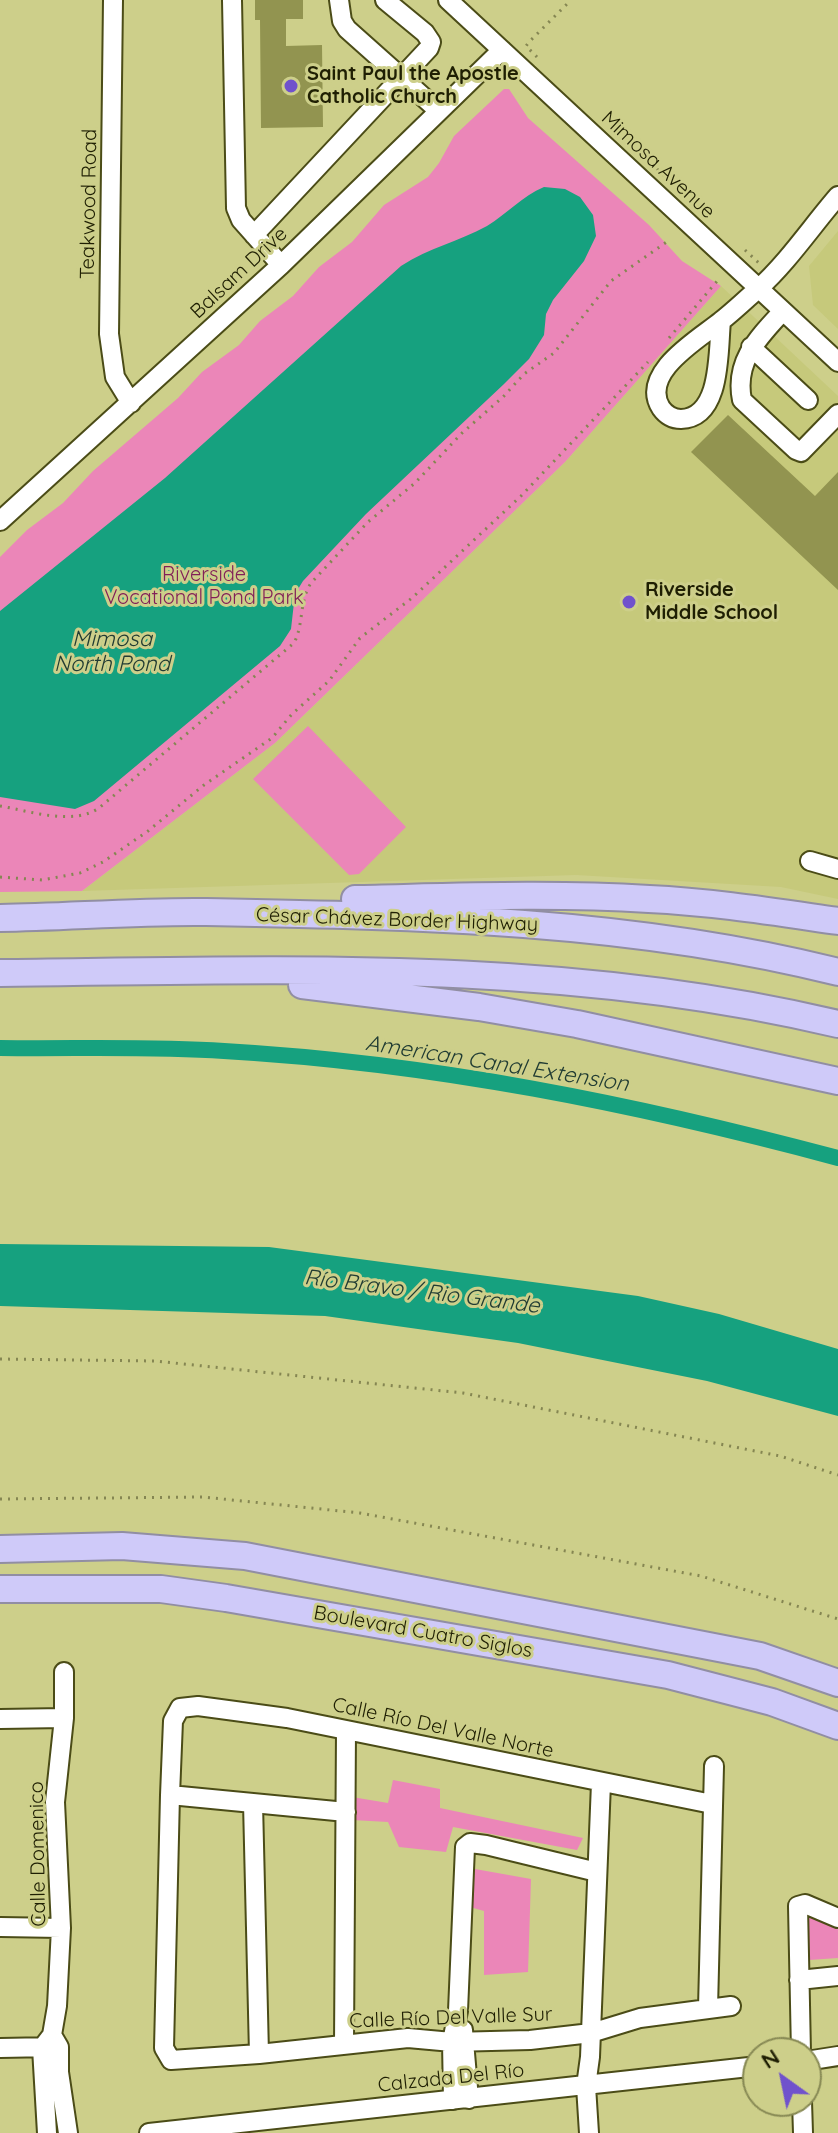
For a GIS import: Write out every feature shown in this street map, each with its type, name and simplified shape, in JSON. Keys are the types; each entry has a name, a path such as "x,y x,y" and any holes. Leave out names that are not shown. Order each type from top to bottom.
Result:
{"highway":[{"path":"205,912 303,901 550,895 718,904 838,921"},
{"name":"César Chávez Border Highway","path":"0,918 205,912 471,919 662,938 791,960 838,972"},
{"path":"175,971 479,1007 686,1046 838,1081"},
{"path":"0,973 404,971 506,976 652,991 802,1015 838,1024"},
{"name":"Boulevard Cuatro Siglos","path":"0,1549 122,1546 245,1556 760,1656 838,1683"},
{"name":"Boulevard Cuatro Siglos","path":"0,1589 161,1589 226,1598 668,1675 772,1702 838,1726"}],"street":[{"name":"Teakwood Road","path":"113,0 109,334 115,377 131,403"},
{"path":"232,0 236,208 241,220 281,265"},
{"path":"339,0 342,21 347,29 439,111"},
{"path":"254,235 429,48 431,42 425,33 385,0"},
{"name":"Mimosa Avenue","path":"448,0 765,281 783,311 838,362"},
{"name":"Balsam Drive","path":"0,521 281,265 502,50"},
{"path":"721,321 714,389 709,403 690,418 675,419 665,413 657,401 656,386 666,368 698,336 721,321 765,281 838,196"},
{"path":"783,311 747,354 742,400 801,452 838,414"},
{"path":"751,347 808,400"},
{"path":"810,861 838,869"},
{"name":"Calle Domenico","path":"47,2133 61,1928 55,1802 64,1718 64,1672"},
{"name":"Calle Río Del Valle Norte","path":"170,1795 173,1721 180,1708 198,1706 287,1718 712,1804"},
{"path":"0,1719 64,1718"},
{"path":"344,2043 346,1731"},
{"path":"708,2008 714,1766"},
{"path":"601,1783 589,2066 601,2133"},
{"path":"170,1795 346,1812"},
{"name":"Calle Río Del Valle Sur","path":"170,1795 164,2048 171,2060 408,2038 459,2042 530,2040 591,2033 640,2018 731,2006"},
{"path":"253,1803 259,2054"},
{"path":"461,2099 458,2011 465,1847 470,1843 486,1845 597,1872"},
{"path":"801,2037 798,1906 805,1904 838,1918"},
{"path":"0,1927 61,1928"},
{"path":"799,1980 838,1976"},
{"path":"0,2048 51,2043"},
{"name":"Calle Domenico","path":"51,2043 59,2072 68,2133"},
{"name":"Calzada Del Río","path":"149,2133 325,2124 461,2099 742,2068"},
{"path":"589,2133 591,2085"}],"path":[{"path":"538,58 526,46 571,0"},
{"path":"656,168 677,188"},
{"path":"0,806 74,817 88,816 111,798 294,643 300,632 306,591 311,583 368,522 415,483 524,374 554,353 611,281 668,241"},
{"path":"737,247 747,251 765,281"},
{"path":"665,343 718,280"},
{"path":"0,877 42,880 80,873 103,862 272,738 292,714 329,681 360,638 375,623 412,598 521,496 655,355"},
{"path":"0,1359 155,1361 463,1393 780,1456 838,1475"},
{"path":"0,1499 203,1497 360,1513 701,1576 838,1619"}],"shaded area":[{"path":"838,231 838,329 813,305 809,266"},
{"name":"Riverside Middle School","path":"721,286 838,396 838,899 781,887 576,875 82,891 275,743 565,462"}],"green space":[{"name":"Riverside Vocational Pond Park","path":"504,89 509,89 528,118 649,225 682,261 721,286 565,462 275,743 82,891 0,892 0,557 178,398 202,372 239,345 260,321 293,296 319,267 352,242 384,205 428,177 454,136"},
{"path":"308,726 406,827 359,874 349,875 253,779"},
{"path":"393,1780 440,1789 440,1808 583,1838 577,1850 453,1827 446,1852 399,1847 388,1822 352,1820 352,1797 388,1803"},
{"path":"475,1869 531,1879 528,1972 484,1975 484,1911 470,1907"},
{"path":"808,1916 838,1929 838,1958 809,1960"}],"water":[{"name":"Mimosa North Pond","path":"544,187 565,189 580,197 593,215 596,236 584,261 553,300 546,314 544,335 529,359 366,514 303,581 295,594 291,629 280,646 94,801 75,809 0,797 0,611 165,478 401,266 487,226"},
{"name":"Río Bravo / Rio Grande","path":"0,1244 269,1247 638,1296 719,1314 838,1349 838,1416 707,1381 518,1343 325,1316 0,1306"}],"building":[{"name":"Saint Paul the Apostle Catholic Church","path":"255,0 303,0 303,19 286,19 286,46 322,45 323,127 261,128 260,20 255,20"},
{"name":"Riverside Middle School","path":"728,415 815,496 838,472 838,590 691,452"}],"waterway":[{"name":"American Canal Extension","path":"0,1048 196,1049 380,1065 610,1104 838,1158"}],"place":[{"name":"Saint Paul the Apostle Catholic Church","path":"291,86"},
{"name":"Riverside Middle School","path":"629,602"}]}
